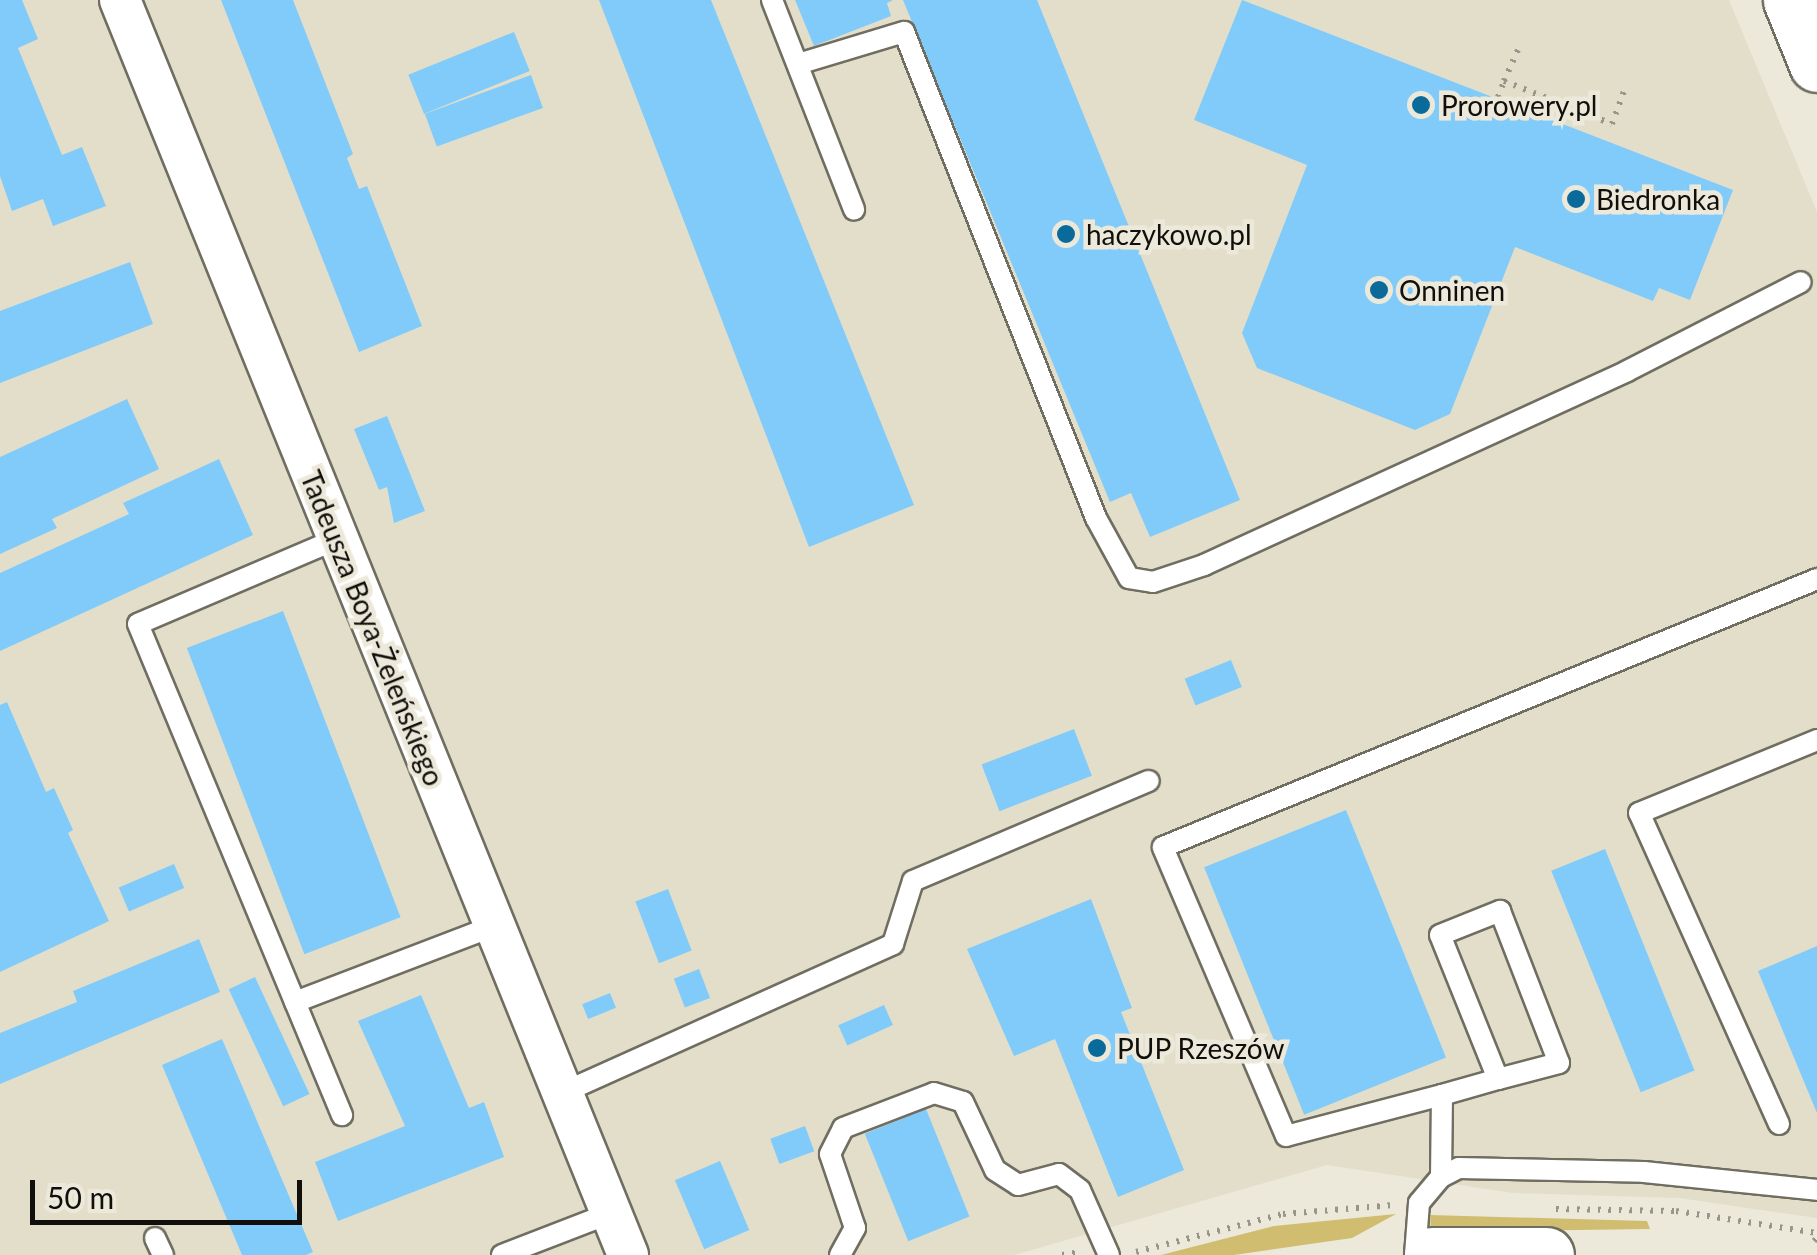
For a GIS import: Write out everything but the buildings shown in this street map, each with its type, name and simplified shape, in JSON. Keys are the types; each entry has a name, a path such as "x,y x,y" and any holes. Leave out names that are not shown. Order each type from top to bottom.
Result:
{"main road":[{"path":"1791,0 1817,64"},
{"path":"1432,1255 1546,1255"}],"street":[{"name":"Tadeusza Boya-Żeleńskiego","path":"120,0 628,1255"}],"lane":[{"path":"772,0 854,209"},
{"path":"798,64 904,32 1096,518 1129,578 1153,582 1204,565 1627,371 1801,282"},
{"path":"337,538 138,624 342,1115"},
{"path":"1498,1080 1440,935 1500,911 1559,1063 1498,1080 1442,1095 1286,1136 1163,848 1817,579"},
{"path":"1779,1124 1639,812 1817,740"},
{"path":"562,1093 894,944 913,881 1149,781"},
{"path":"295,1002 494,926"},
{"path":"840,1255 855,1228 830,1154 843,1128 934,1093 963,1102 995,1170 1018,1184 1058,1174 1080,1190 1109,1255"},
{"path":"1441,1177 1442,1095"},
{"path":"1415,1255 1419,1203 1441,1177 1481,1167 1644,1172 1817,1190"},
{"path":"502,1255 610,1213"}],"path":[{"path":"1498,97 1519,47"},
{"path":"1504,81 1612,124 1625,90"}],"shaded area":[{"path":"0,0 1729,0 1817,212 1817,1218 1679,1198 1513,1193 1327,1165 1014,1255 0,1255"},
{"path":"1396,1214 1352,1238 1234,1255 1161,1255 1274,1226"},
{"path":"1430,1215 1647,1221 1650,1229 1431,1232"}],"place":[{"name":"Prorowery.pl","path":"1421,105"},
{"name":"Biedronka","path":"1576,199"},
{"name":"haczykowo.pl","path":"1066,234"},
{"name":"Onninen","path":"1379,290"},
{"name":"PUP Rzeszów","path":"1097,1048"}]}
